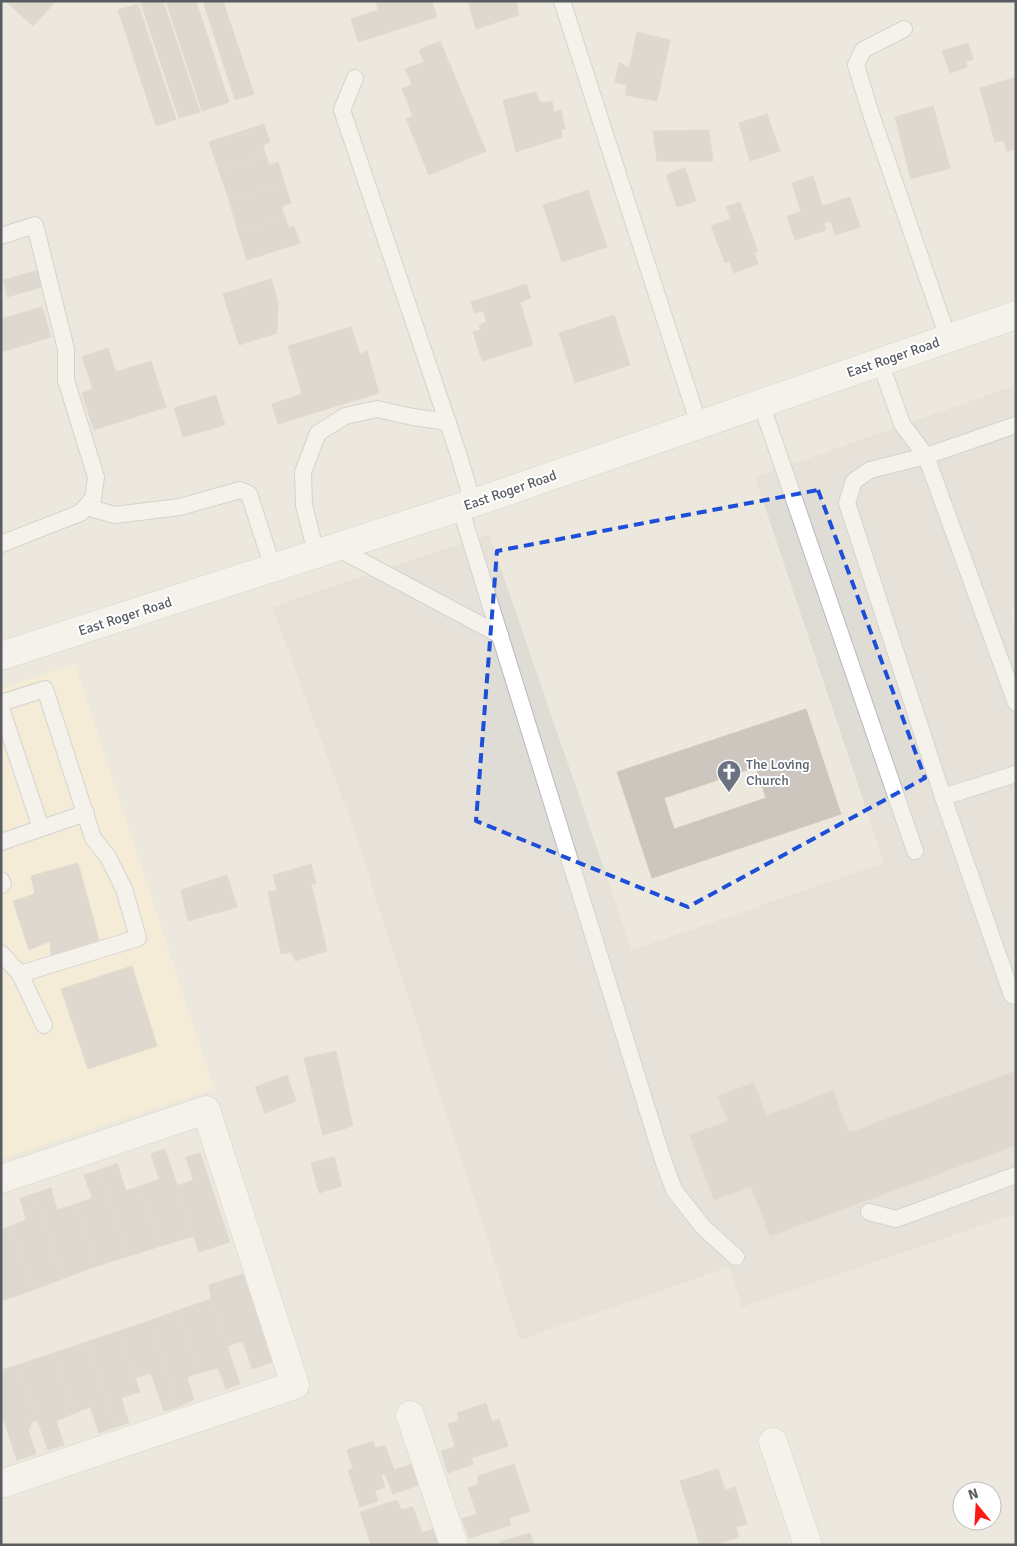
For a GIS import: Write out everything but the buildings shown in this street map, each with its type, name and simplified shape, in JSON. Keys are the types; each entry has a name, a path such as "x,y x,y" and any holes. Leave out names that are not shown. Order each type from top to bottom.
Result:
{"street":[{"name":"East Roger Road","path":"1,656 467,505 1016,315"},
{"path":"1,1179 206,1110 295,1385 1,1484"},
{"path":"410,1415 454,1545"},
{"path":"773,1442 808,1545"}],"lane":[{"path":"562,1 699,425"},
{"path":"904,30 863,50 856,65 948,338"},
{"path":"355,78 342,110 448,422 500,635 660,1151 674,1190 703,1227 736,1257"},
{"path":"1,236 35,225 66,349 66,380 96,478 93,499 80,513 1,544"},
{"path":"880,362 902,424 926,456 1014,693"},
{"path":"760,403 915,851"},
{"path":"448,422 377,409 345,416 318,433 303,472 304,505 326,550 500,635"},
{"path":"1016,425 926,456 870,470 854,480 847,503 943,797 1012,995 1016,996"},
{"path":"86,506 115,515 180,507 240,490 249,494 273,568"},
{"path":"1,704 46,689 93,838 108,858 124,889 138,938 20,974"},
{"path":"1,708 41,828"},
{"path":"943,797 1016,774"},
{"path":"1,842 86,813"},
{"path":"1,880 3,884 1,885"},
{"path":"1,953 20,974 44,1025"},
{"path":"869,1212 896,1219 1016,1175"}],"highlighted area":[{"path":"818,490 925,778 688,907 476,821 497,551"}],"shaded area":[{"path":"1016,385 1016,608 1010,610 1016,628 1016,1214 742,1307 729,1267 520,1340 350,819 272,607 489,534 632,950 884,863 755,477"},
{"path":"75,664 214,1089 1,1159 1,688"}],"place":[{"name":"The Loving Church","path":"729,793"}]}
